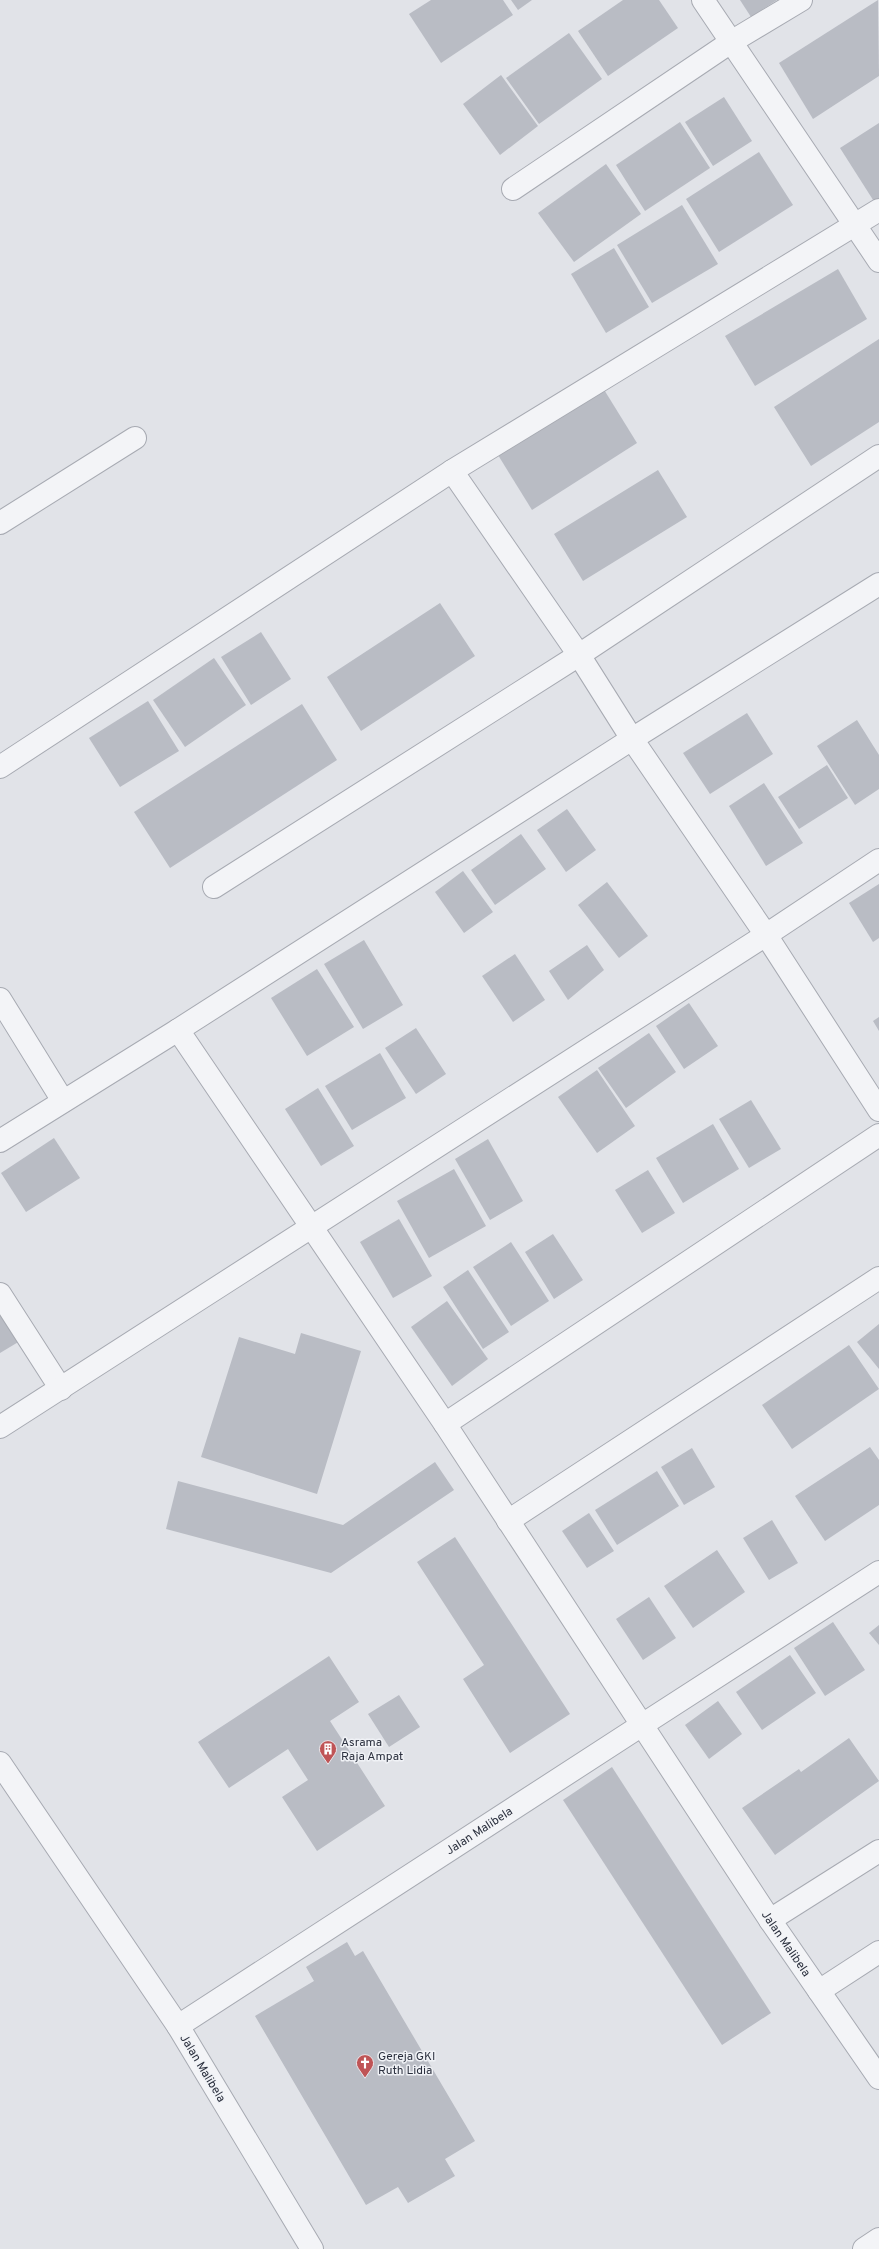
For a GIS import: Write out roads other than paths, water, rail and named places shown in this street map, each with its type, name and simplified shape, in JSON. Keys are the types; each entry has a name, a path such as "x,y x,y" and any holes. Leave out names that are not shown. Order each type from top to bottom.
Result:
{"street":[{"path":"703,0 879,261"},
{"path":"513,188 731,42 801,0"},
{"path":"2,760 452,471 879,210"},
{"path":"0,524 134,438"},
{"path":"214,887 579,655 879,456"},
{"path":"452,471 579,655 632,739 766,935 879,1110"},
{"path":"0,1141 178,1030 632,739 879,584"},
{"path":"0,1427 766,935 879,860"},
{"path":"0,999 63,1101"},
{"path":"178,1030 313,1227 445,1424 642,1725 879,1572"},
{"path":"445,1424 879,1135"},
{"path":"508,1521 879,1278"},
{"path":"0,1294 61,1389"},
{"name":"Jalan Malibela","path":"312,2249 178,2026 642,1725 770,1920 879,2078"},
{"path":"0,1763 178,2026"},
{"path":"770,1920 879,1851"},
{"path":"819,1991 879,1952"},
{"path":"864,2249 879,2239"}],"place":[{"name":"Asrama Raja Ampat","path":"328,1764"},
{"name":"Gereja GKI Ruth Lidia","path":"365,2078"}]}
